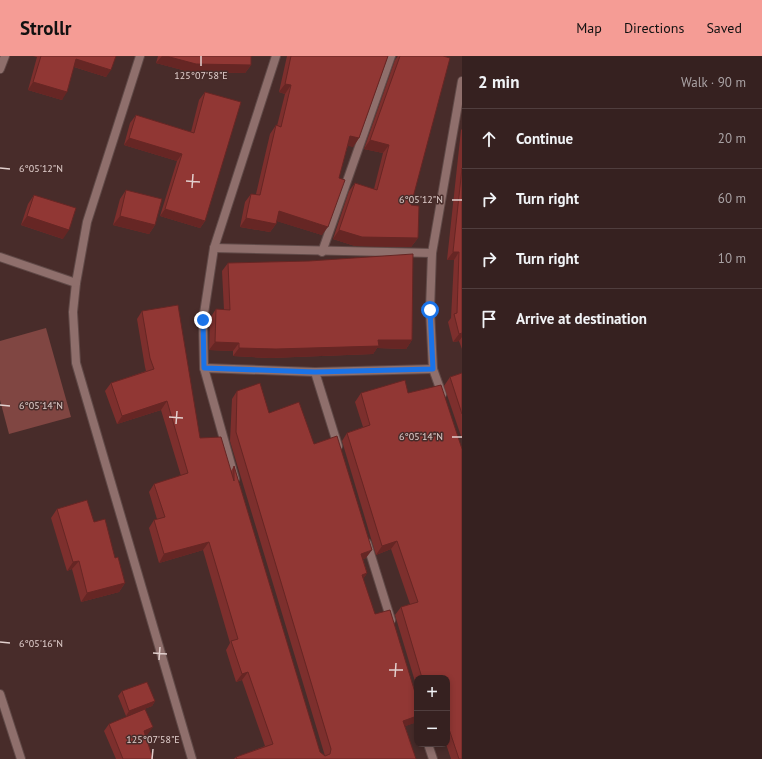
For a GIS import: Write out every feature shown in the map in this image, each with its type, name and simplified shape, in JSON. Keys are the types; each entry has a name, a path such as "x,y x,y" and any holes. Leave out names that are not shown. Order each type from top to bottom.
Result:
{"street":[{"path":"0,69 5,56"},
{"path":"140,56 87,222 76,283 73,312 76,363 192,759"},
{"path":"238,485 204,368 203,320 214,248 276,56"},
{"path":"322,252 392,56"},
{"path":"445,406 433,369 430,310 432,253 462,81"},
{"path":"214,248 322,252 432,253"},
{"path":"0,257 76,283"},
{"path":"204,368 315,372 433,369"},
{"path":"315,372 340,456"},
{"path":"364,532 394,631"},
{"path":"0,694 21,759"},
{"path":"429,747 433,759"}],"shaded area":[{"path":"46,328 71,417 9,434 0,400 0,341"}],"building":[{"path":"41,56 116,56 111,70 76,59 67,92 33,82"},
{"path":"166,56 251,56 251,65 196,64"},
{"path":"291,56 388,56 359,138 350,136 339,178 345,180 328,227 279,211 276,224 246,218 251,194 260,195 276,125 281,127 291,85 285,84"},
{"path":"400,56 443,56 450,58 411,205 419,206 418,238 362,237 339,230 355,183 377,190 389,145 370,140"},
{"path":"205,92 241,102 205,221 165,209 182,154 129,138 136,115 194,133"},
{"path":"462,168 462,333 459,334 454,314 457,313 459,252 453,252"},
{"path":"126,190 162,199 155,225 120,216"},
{"path":"34,195 76,208 69,230 27,216"},
{"path":"413,254 412,340 378,340 379,346 276,349 239,348 239,343 215,342 216,309 230,310 228,263 309,261"},
{"path":"178,305 200,438 221,437 234,481 234,466 320,752 325,756 330,754 331,749 236,432 237,391 260,383 269,413 299,402 314,444 337,436 372,550 361,554 367,573 362,575 375,614 390,610 414,689 414,717 403,721 416,759 237,759 236,757 273,744 248,672 242,674 231,641 238,639 209,542 164,554 154,520 165,517 154,484 188,473 167,401 122,416 111,383 154,369 150,358 142,311"},
{"path":"462,373 462,414 450,377"},
{"path":"405,380 408,393 441,385 462,449 462,759 459,759 450,732 450,675 421,675 401,607 418,602 397,541 382,546 347,433 370,425 361,393"},
{"path":"87,500 94,522 105,519 115,558 118,557 125,583 87,593 79,561 73,562 57,509"},
{"path":"147,682 155,701 129,711 122,691"},
{"path":"145,709 153,727 144,731 153,759 123,759 109,724"}],"route":[{"path":"203,320 204,368 315,372 433,369 430,310"}]}
